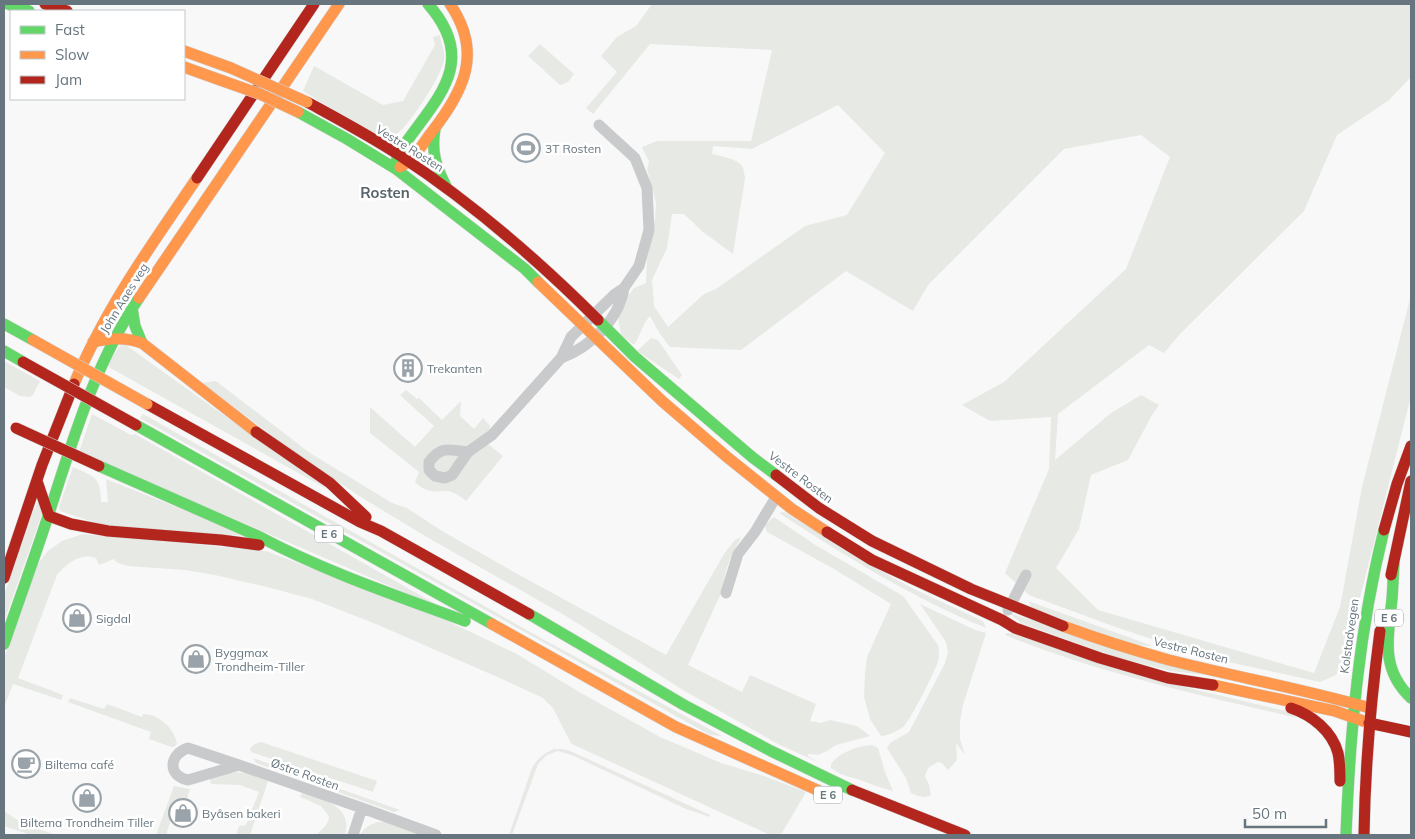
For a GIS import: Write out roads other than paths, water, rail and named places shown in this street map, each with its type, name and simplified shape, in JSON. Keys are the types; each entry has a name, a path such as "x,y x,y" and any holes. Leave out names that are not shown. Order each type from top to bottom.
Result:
{"main road":[{"path":"8,4 26,10"},
{"path":"45,4 64,10"},
{"name":"John Aaes veg","path":"4,578 37,481 67,402 93,342 132,274 314,4"},
{"name":"John Aaes veg","path":"4,644 92,388 115,337 132,308 339,4"},
{"path":"396,169 398,154 440,95 447,83 451,70 453,58 450,36 435,11 428,4"},
{"path":"396,169 410,162 436,127 461,86 467,60 467,44 463,27 450,4"},
{"name":"Vestre Rosten","path":"185,51 231,68 307,102 398,154 447,188 505,233 593,314 635,357 736,444 819,508 872,541 971,589 1051,622 1104,641 1170,660 1386,712"},
{"name":"Vestre Rosten","path":"185,67 260,94 298,112 396,169 525,269 662,401 776,497 792,510 872,560 1002,620 1015,628 1100,658 1168,678 1287,700 1335,711 1369,723 1411,732"},
{"path":"436,127 433,138 433,155 436,168 447,188"},
{"path":"132,308 136,332 142,343"},
{"name":"E 6","path":"4,324 360,522 381,531 541,621 684,705 771,751 849,789 965,835"},
{"name":"E 6","path":"93,342 115,337 142,343 265,439 330,483 381,531"},
{"name":"E 6","path":"4,351 676,727 844,802"},
{"name":"E 6","path":"4,423 260,537 283,550 386,592 523,642"},
{"name":"Kolstadvegen","path":"1346,835 1353,718 1365,611 1379,545 1398,480 1411,446"},
{"path":"37,481 49,516"},
{"path":"1364,835 1366,758 1370,708 1381,622 1411,481"},
{"name":"E 6","path":"49,516 90,528 221,540 283,550"},
{"name":"E 6","path":"1394,564 1387,653 1395,680 1411,698"},
{"name":"Vestre Rosten","path":"1269,698 1305,714 1322,726 1330,738 1338,753 1340,790 1347,822"}],"street":[{"path":"468,452 492,435 561,358 571,337 593,314 624,288 639,266 649,230 647,188 635,158 599,124"},
{"path":"561,358 583,347 605,327 622,299 624,288"},
{"path":"726,593 738,554 755,532 776,497"},
{"path":"1002,620 1026,575"},
{"name":"Østre Rosten","path":"239,765 188,780 181,779 173,770 174,760 183,750 188,748 239,765 434,833 436,835"},
{"path":"353,835 362,808"}],"place":[{"name":"3T Rosten","path":"526,148"},
{"name":"Trekanten","path":"408,368"},
{"name":"Sigdal","path":"77,618"},
{"name":"Byggmax Trondheim-Tiller","path":"196,659"},
{"name":"Biltema café","path":"26,764"},
{"name":"Biltema Trondheim Tiller","path":"87,798"},
{"name":"Byåsen bakeri","path":"183,813"}],"district":[{"name":"Rosten","path":"385,192"}]}
